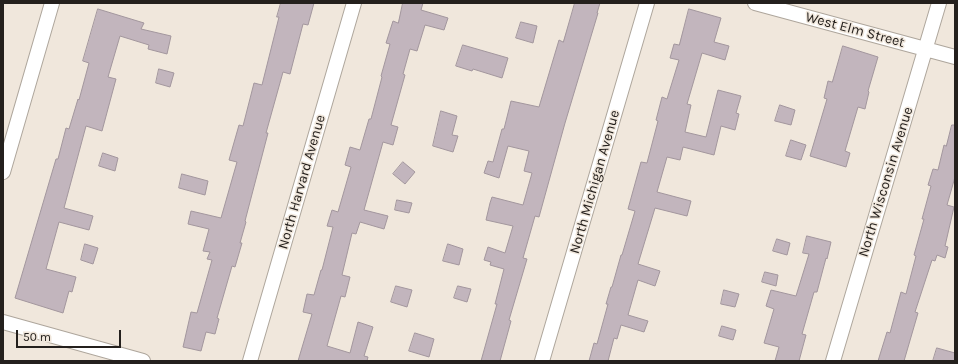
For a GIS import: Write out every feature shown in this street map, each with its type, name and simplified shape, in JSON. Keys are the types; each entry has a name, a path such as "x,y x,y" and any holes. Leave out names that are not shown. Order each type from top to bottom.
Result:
{"street":[{"path":"3,172 52,3"},
{"name":"North Harvard Avenue","path":"250,361 354,3"},
{"name":"North Michigan Avenue","path":"542,361 647,3"},
{"name":"West Elm Street","path":"755,3 955,57"},
{"name":"North Wisconsin Avenue","path":"833,361 939,3"},
{"path":"3,322 143,361"}],"building":[{"path":"281,3 314,3 308,25 303,24 290,74 283,72 266,133 268,133 240,243 242,243 235,267 232,266 217,318 219,319 215,334 206,332 201,351 183,347 191,312 197,313 212,260 207,259 210,252 203,251 209,229 188,224 191,211 221,218 237,162 229,160 239,125 243,126 254,83 262,85 279,17 277,17"},
{"path":"403,3 423,3 421,10 448,18 444,30 425,25 417,51 410,49 403,74 405,75 391,125 398,127 393,145 383,142 364,210 388,216 384,229 360,222 356,234 352,233 342,275 350,277 345,297 341,296 327,346 350,353 358,322 373,327 364,356 368,357 367,361 298,361 312,314 303,312 307,294 314,295 322,270 333,227 327,226 332,210 338,212 351,167 345,165 350,147 360,150 369,119 371,119 382,77 381,76 390,44 386,43 393,21 398,23"},
{"path":"575,3 600,3 539,217 535,216 523,258 527,259 509,320 511,321 500,361 481,361 497,304 495,304 504,269 490,265 491,262 484,260 488,247 505,253 513,226 486,220 492,197 523,205 532,173 524,171 529,151 508,146 499,178 484,173 488,161 493,162 502,129 504,129 511,101 539,107 559,40 563,42"},
{"path":"98,9 144,23 141,29 171,36 167,54 148,49 149,45 120,36 108,77 116,79 102,131 86,126 64,208 93,216 89,230 59,222 46,269 76,277 72,292 69,291 63,313 15,298 56,159 58,159 66,128 69,129 78,99 79,100 89,63 83,61"},
{"path":"689,9 721,18 714,42 729,46 725,60 702,53 687,104 691,105 685,132 706,137 718,90 741,96 736,113 739,114 735,130 721,126 714,155 683,147 680,160 667,157 657,192 691,201 687,216 655,208 638,264 660,271 655,286 638,280 628,315 648,321 644,332 621,325 617,339 614,338 608,361 589,361 594,343 597,344 608,304 606,304 635,211 628,209 641,162 647,163 658,121 656,120 662,97 667,99 679,60 670,58 674,44 679,45"},
{"path":"521,22 537,26 533,43 516,38"},
{"path":"463,45 508,58 502,78 473,69 472,71 456,66"},
{"path":"843,46 878,57 868,91 865,109 858,107 845,151 850,153 846,167 810,156 827,99 824,98 828,81 832,82"},
{"path":"159,69 174,73 170,87 156,83"},
{"path":"780,105 795,110 791,125 775,121"},
{"path":"441,111 457,116 452,135 458,136 453,152 433,146"},
{"path":"952,125 955,125 955,177 947,205 954,207 945,246 948,247 945,258 937,255 935,261 932,260 915,312 918,313 904,361 878,361 887,332 890,333 901,292 906,294 916,256 914,255 924,219 922,219 931,186 928,185 933,169 938,170 944,145 946,146"},
{"path":"791,140 806,145 801,160 786,156"},
{"path":"103,153 118,158 115,171 99,166"},
{"path":"403,162 415,172 405,184 393,174"},
{"path":"182,174 208,181 205,195 179,188"},
{"path":"397,200 412,203 409,213 395,210"},
{"path":"807,236 831,242 827,259 826,258 817,292 814,292 802,334 806,335 799,361 775,361 779,347 764,343 774,309 766,306 771,290 796,296 809,254 803,253"},
{"path":"777,239 790,243 787,255 773,251"},
{"path":"85,244 98,248 93,264 81,260"},
{"path":"448,244 463,249 459,265 443,261"},
{"path":"765,272 778,275 776,286 762,282"},
{"path":"396,286 412,290 407,307 391,302"},
{"path":"458,286 471,289 467,302 454,298"},
{"path":"724,290 739,294 735,307 721,304"},
{"path":"722,326 736,330 733,340 719,336"},
{"path":"415,333 434,339 429,357 409,351"},
{"path":"937,348 955,353 955,361 933,361"}]}
